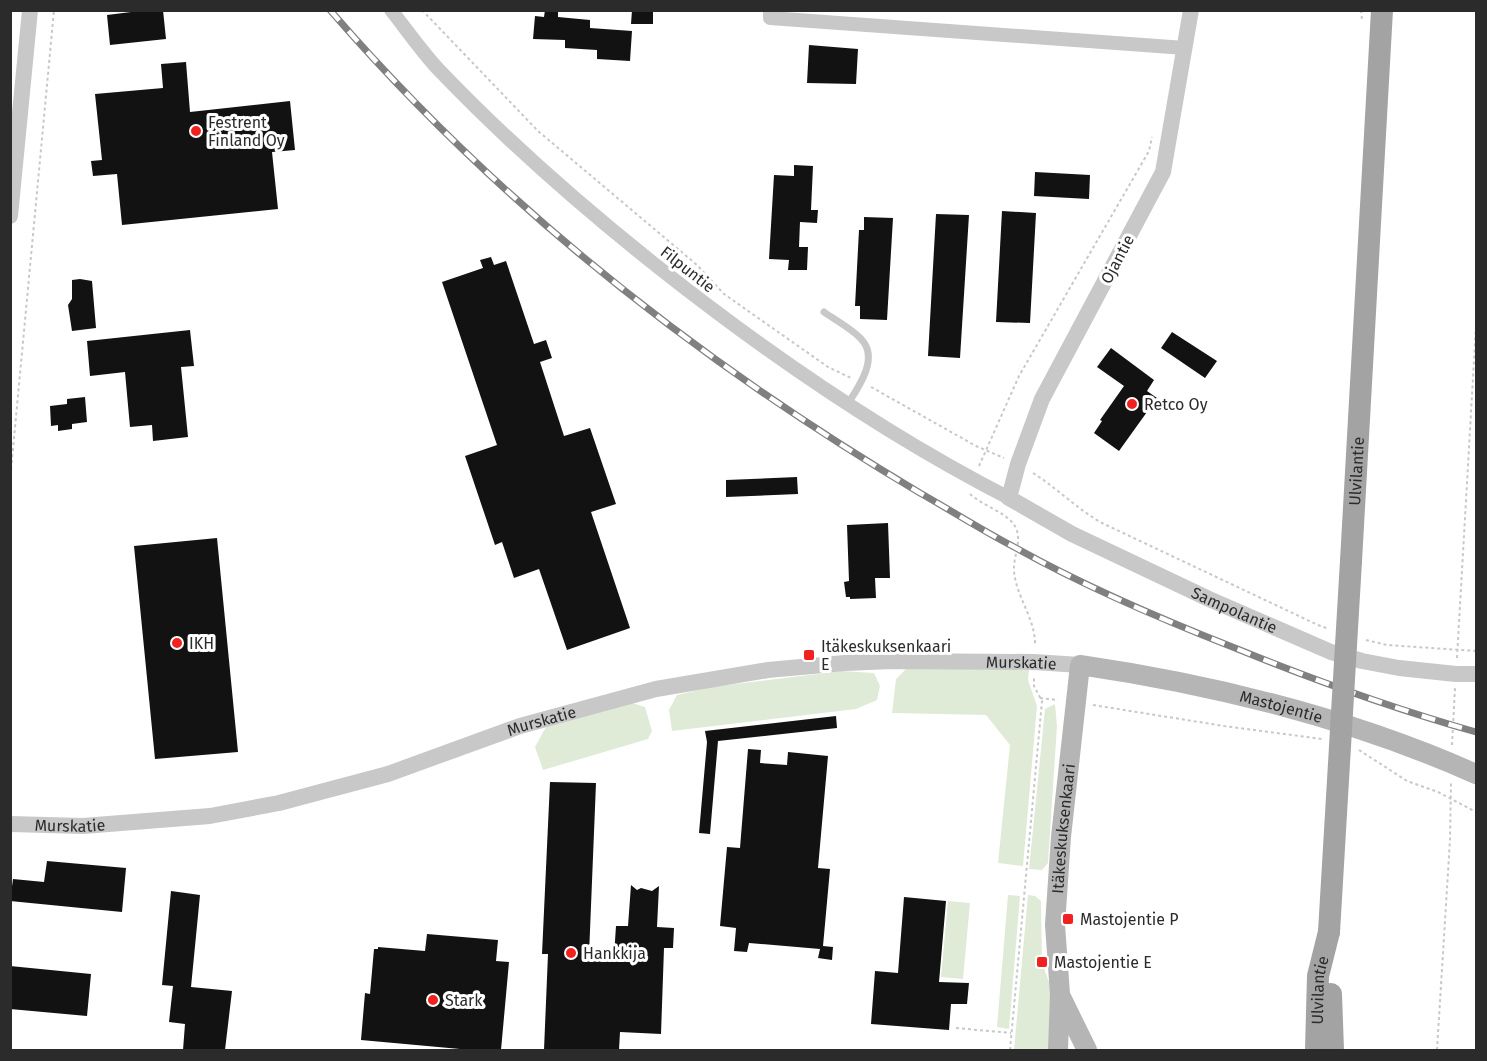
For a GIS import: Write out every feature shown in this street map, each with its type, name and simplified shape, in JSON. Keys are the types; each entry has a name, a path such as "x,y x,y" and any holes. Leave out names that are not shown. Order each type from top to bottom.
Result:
{"main road":[{"name":"Ulvilantie","path":"1333,1050 1329,932 1382,10"},
{"name":"Itäkeskuksenkaari","path":"1058,1050 1060,994 1055,925 1061,837 1080,665"},
{"name":"Mastojentie","path":"1080,665 1144,674 1263,700 1369,733 1476,774"},
{"name":"Ulvilantie","path":"1316,1050 1318,976 1329,932"},
{"name":"Itäkeskuksenkaari","path":"1060,994 1087,1050"}],"street":[{"path":"10,216 30,10"},
{"name":"Filpuntie","path":"391,10 438,69 498,129 558,184 688,290 847,405 927,454 1009,498"},
{"path":"770,10 770,18 829,16 1185,48"},
{"name":"Ojantie","path":"1009,498 1018,464 1042,399 1163,172 1191,10"},
{"name":"Sampolantie","path":"1009,498 1072,534 1274,629 1331,652 1399,668 1476,674"},
{"name":"Murskatie","path":"10,824 92,826 210,816 279,803 388,774 520,726 656,689 768,670 892,661 1034,662 1080,665"}],"lane":[{"path":"824,312 862,340 868,350 869,361 861,383 847,405"}],"path":[{"path":"10,481 54,10"},
{"path":"422,10 538,131 697,265 724,294 828,367 884,394 976,446 1018,464 1046,481 1083,512 1102,523 1318,626 1332,630"},
{"path":"1361,10 1362,22"},
{"path":"1010,1050 1042,701 1034,686 1035,639 1014,574 1019,535 1011,522 966,491 1019,376 1149,151 1154,128"},
{"path":"1365,639 1387,645 1476,651"},
{"path":"1040,698 1325,739"},
{"path":"1359,750 1407,781 1438,792 1476,812"},
{"path":"956,1028 1011,1033"}],"green space":[{"path":"907,668 1029,670 1028,680 1037,706 1023,866 998,863 1010,745 986,715 892,713 896,679"},
{"path":"842,671 874,673 880,686 877,700 856,709 672,731 669,710 677,695 711,687"},
{"path":"632,703 645,707 652,731 648,739 543,770 535,747 546,727"},
{"path":"1055,704 1057,726 1048,863 1042,870 1029,869 1045,709"},
{"path":"1008,895 1020,896 1009,1029 997,1027"},
{"path":"1028,895 1035,896 1041,901 1042,963 1055,1011 1050,1050 1014,1050"},
{"path":"948,901 970,903 963,979 941,977"}],"building":[{"path":"163,10 166,39 110,45 107,15"},
{"path":"545,10 558,10 558,17 590,20 590,28 632,31 630,61 597,59 597,50 565,48 565,40 533,39 535,16 544,17"},
{"path":"632,10 653,10 653,24 631,24"},
{"path":"809,45 858,49 856,84 807,83"},
{"path":"186,62 190,112 290,101 295,150 272,152 278,209 122,225 117,174 93,176 91,161 102,160 95,94 163,88 161,64"},
{"path":"794,165 813,166 811,210 818,210 817,223 800,222 799,247 808,247 807,270 788,270 789,260 769,259 774,175 794,176"},
{"path":"1035,172 1090,175 1089,199 1034,196"},
{"path":"1002,211 1036,213 1030,323 996,322"},
{"path":"936,214 969,215 960,358 928,356"},
{"path":"864,217 893,218 887,320 860,319 860,306 855,306 859,230 864,230"},
{"path":"491,257 494,265 506,261 534,344 546,340 552,358 540,362 564,436 590,428 616,504 591,512 630,628 567,650 539,569 514,578 502,542 495,545 465,456 497,445 442,282 483,268 480,260"},
{"path":"72,280 92,281 96,328 72,331 68,305 72,299"},
{"path":"190,330 194,366 181,367 188,437 153,441 152,425 130,427 125,372 90,376 87,341"},
{"path":"1172,332 1217,361 1205,378 1161,348"},
{"name":"Retco Oy","path":"1111,348 1154,380 1147,391 1157,398 1119,451 1094,433 1102,421 1100,420 1124,386 1097,367"},
{"path":"85,397 87,422 72,424 72,429 58,431 58,425 51,426 50,406 67,404 67,399"},
{"path":"797,477 798,494 726,497 726,480"},
{"path":"888,523 890,578 875,578 876,598 850,599 846,597 844,582 849,581 847,525"},
{"path":"217,538 238,752 155,759 134,546"},
{"path":"836,716 837,728 718,741 710,834 699,833 707,742 705,731"},
{"path":"748,749 761,750 760,763 787,765 788,752 828,756 818,868 830,869 823,946 833,947 832,960 818,958 820,949 749,943 747,952 734,951 736,928 720,926 727,847 740,848"},
{"path":"550,782 596,783 589,955 614,956 616,926 628,926 631,885 637,890 641,888 652,891 659,886 657,927 674,928 673,948 664,948 661,1034 620,1032 619,1050 544,1050 548,954 542,954"},
{"path":"47,861 126,868 122,912 10,901 13,879 44,882"},
{"path":"171,891 200,895 191,987 232,991 225,1050 183,1050 185,1024 169,1022 173,986 162,985"},
{"path":"904,897 946,901 939,982 969,983 967,1004 951,1004 949,1030 871,1024 875,971 898,973"},
{"path":"427,934 498,940 496,961 509,962 501,1050 471,1050 361,1040 365,993 370,994 374,949 378,947 425,951"},
{"path":"10,966 91,974 87,1016 10,1009"}],"railway":[{"path":"330,10 394,81 462,149 532,213 681,334 759,390 839,443 992,535 1124,602 1325,683 1476,732"}],"place":[{"name":"Festrent Finland Oy","path":"196,131"},
{"name":"Retco Oy","path":"1132,404"},
{"name":"IKH","path":"177,643"},
{"name":"Itäkeskuksenkaari E","path":"809,655"},
{"name":"Mastojentie P","path":"1068,919"},
{"name":"Hankkija","path":"571,953"},
{"name":"Mastojentie E","path":"1042,962"},
{"name":"Stark","path":"433,1000"}]}
